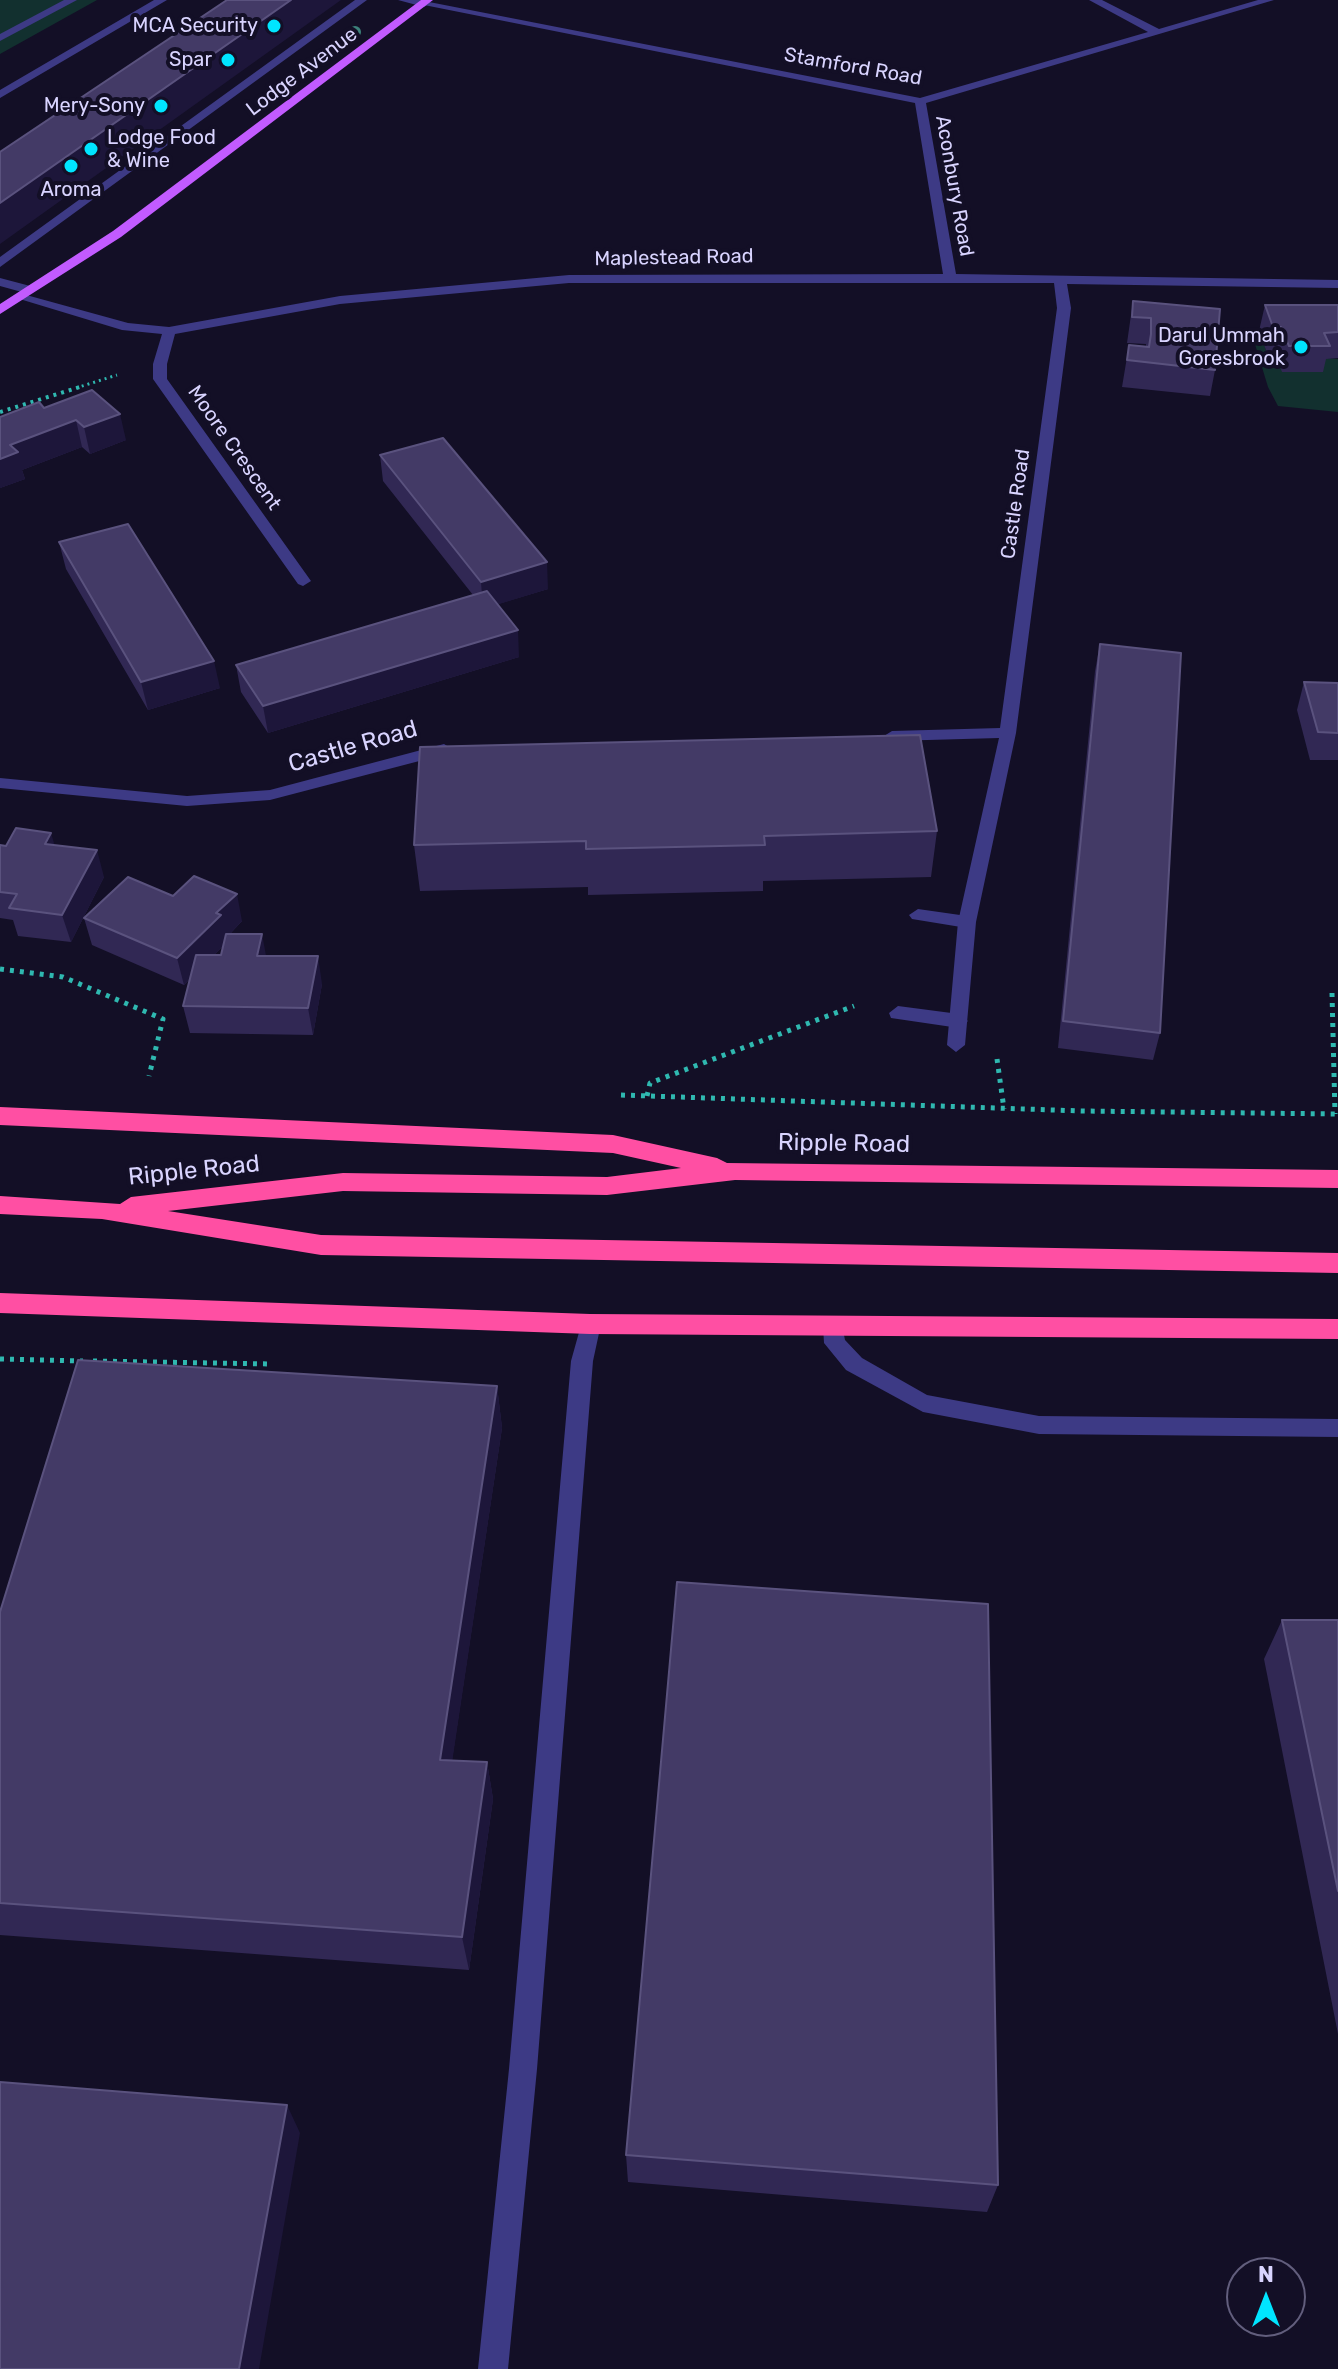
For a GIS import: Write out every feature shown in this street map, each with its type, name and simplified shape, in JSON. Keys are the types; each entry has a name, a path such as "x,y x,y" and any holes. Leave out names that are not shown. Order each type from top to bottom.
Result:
{"highway":[{"path":"0,1116 613,1144 735,1171"},
{"name":"Ripple Road","path":"102,1210 343,1182 607,1186 735,1171 1338,1179"},
{"path":"0,1205 102,1210"},
{"name":"Ripple Road","path":"102,1210 321,1245 1338,1263"},
{"path":"0,1303 590,1324 1338,1329"}],"main road":[{"name":"Lodge Avenue","path":"0,310 117,234 196,177 426,2"}],"street":[{"path":"0,38 72,0"},
{"path":"0,95 162,0"},
{"path":"0,263 362,0"},
{"name":"Stamford Road","path":"403,0 426,2 920,101 1269,0"},
{"path":"1094,0 1155,31"},
{"name":"Aconbury Road","path":"920,101 950,278"},
{"name":"Maplestead Road","path":"0,282 24,294 127,327 169,331 340,300 569,279 950,278 1338,284"},
{"name":"Castle Road","path":"956,1045 967,922 1008,733 1064,308 1060,281"},
{"name":"Moore Crescent","path":"169,331 160,364 160,379 303,581"},
{"path":"868,737 1008,733"},
{"name":"Castle Road","path":"0,783 187,801 270,795 431,750 463,749"},
{"path":"918,915 967,922"},
{"path":"898,1013 959,1021"},
{"path":"493,2369 566,1576 582,1361 590,1324"},
{"path":"834,1326 835,1343 854,1364 923,1403 1039,1425 1338,1428"}],"path":[{"path":"0,412 127,373"},
{"path":"0,969 63,977 163,1019 148,1080"},
{"path":"614,1095 1066,1111 1336,1114 1332,993"},
{"path":"647,1096 650,1083 864,1002"},
{"path":"0,1359 280,1364"}],"green space":[{"path":"0,0 97,0 0,54"},
{"path":"1254,341 1263,341 1267,353 1338,359 1338,412 1278,406 1268,387"}],"building":[{"path":"227,0 291,0 0,203 0,152"},
{"path":"1133,301 1220,309 1215,370 1127,360 1129,345 1149,347 1151,334 1151,318 1132,317"},
{"path":"1265,305 1338,305 1338,332 1324,333 1330,346 1289,346 1281,327 1273,327"},
{"path":"92,390 120,414 84,427 76,420 10,445 18,452 0,459 0,417 39,402 44,408"},
{"path":"443,438 547,562 481,582 380,455"},
{"path":"128,524 214,661 141,682 59,542"},
{"path":"487,591 518,630 263,706 236,665"},
{"path":"1100,644 1181,653 1160,1033 1063,1021"},
{"path":"1304,682 1338,683 1338,733 1318,732"},
{"path":"920,735 937,831 764,836 765,845 586,849 586,841 414,845 420,747"},
{"path":"16,828 51,833 45,844 97,850 62,915 9,908 17,894 0,892 0,845 6,846"},
{"path":"194,876 237,894 216,913 221,915 177,958 84,918 128,877 173,896"},
{"path":"226,934 262,934 257,956 318,956 308,1008 183,1006 196,955 221,955"},
{"path":"78,1360 497,1386 440,1760 487,1762 462,1937 0,1903 0,1612"},
{"path":"677,1582 988,1604 998,2185 626,2155"},
{"path":"1282,1620 1338,1620 1338,1891"},
{"path":"0,2082 287,2105 239,2369 0,2369"}],"place":[{"name":"MCA Security","path":"274,26"},
{"name":"Spar","path":"228,60"},
{"name":"Mery-Sony","path":"161,106"},
{"name":"Lodge Food & Wine","path":"91,149"},
{"name":"Aroma","path":"71,166"},
{"name":"Darul Ummah Goresbrook","path":"1301,347"}]}
